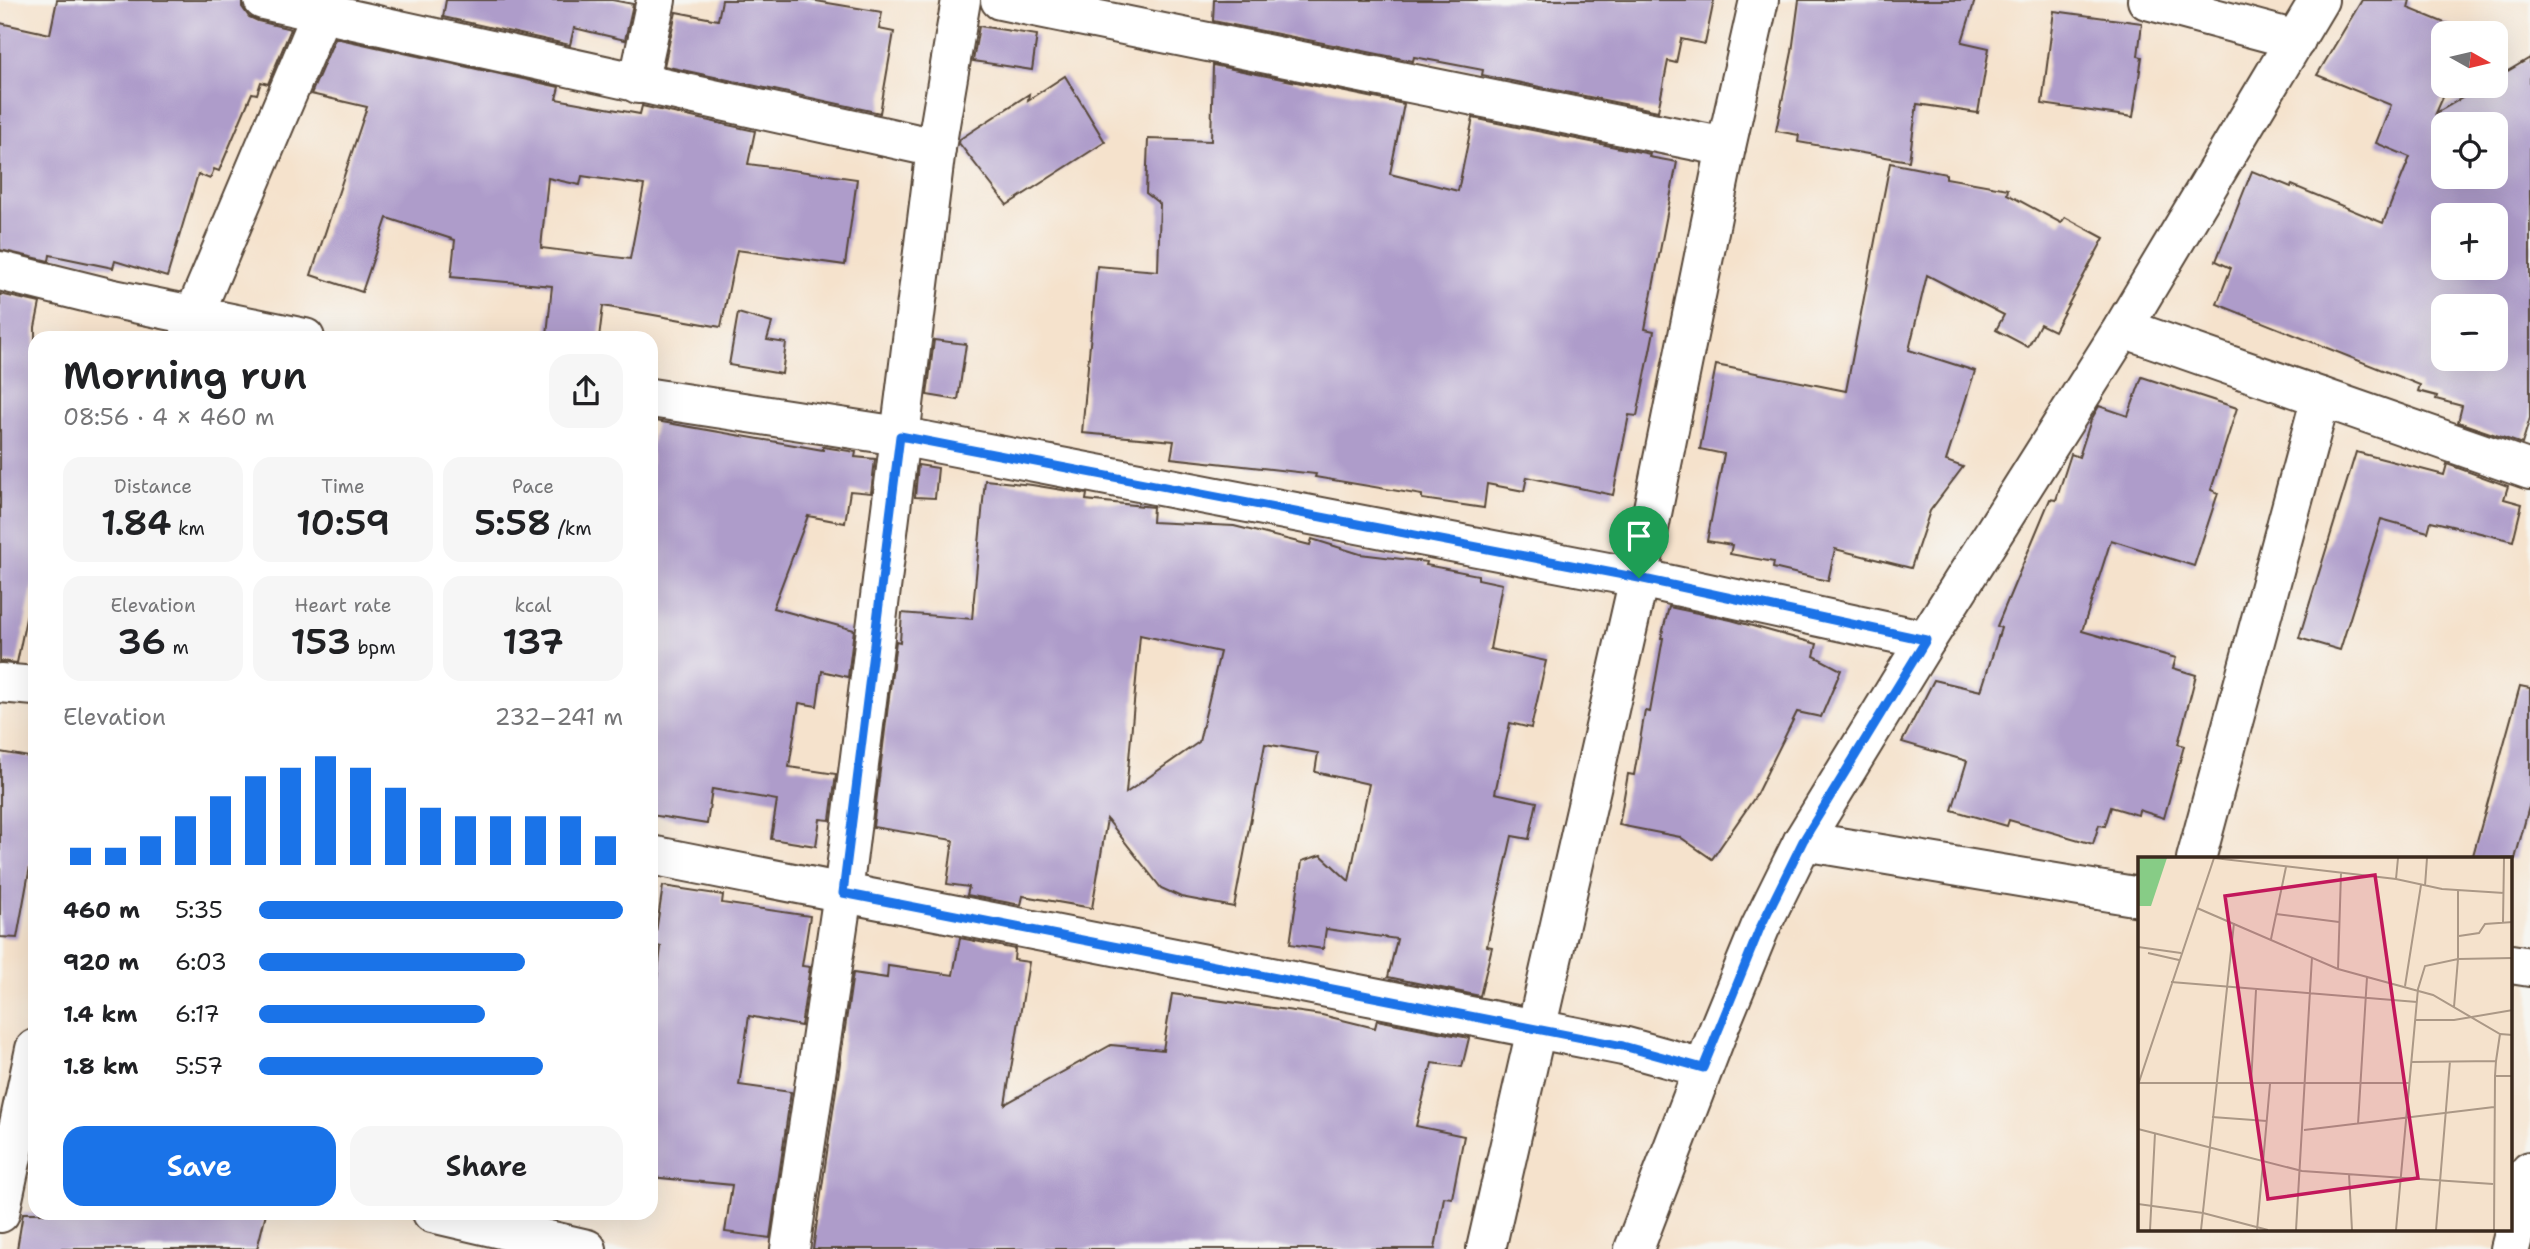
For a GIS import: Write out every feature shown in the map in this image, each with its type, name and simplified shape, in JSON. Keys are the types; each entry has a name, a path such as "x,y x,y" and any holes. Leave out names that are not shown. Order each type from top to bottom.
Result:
{"street":[{"path":"263,0 324,7 638,84 936,148"},
{"path":"638,84 656,0"},
{"path":"790,1249 843,893 936,148 961,0"},
{"path":"1000,0 1726,147"},
{"path":"1486,1249 1639,578 1726,147 1759,0"},
{"path":"2147,0 2296,40"},
{"path":"1634,1249 1760,928 1803,841 2123,328 2319,0"},
{"path":"191,326 324,7"},
{"path":"0,271 191,326 238,331"},
{"path":"2123,328 2530,470"},
{"path":"2197,857 2321,397"},
{"path":"658,399 900,436 1639,578 1926,640"},
{"path":"0,683 28,685"},
{"path":"1803,841 2138,897"},
{"path":"658,856 1623,1046 1703,1068"},
{"path":"2512,964 2530,967"},
{"path":"0,1213 28,1077"},
{"path":"2510,1249 2530,1171"},
{"path":"460,1220 587,1249"}],"building":[{"path":"57,0 242,0 242,7 249,17 291,29 268,84 261,82 257,94 252,93 219,171 214,169 210,179 198,174 167,277 115,261 113,268 50,255 49,261 0,250 0,23 50,34"},
{"path":"446,0 612,0 633,4 625,40 574,28 570,45 443,17"},
{"path":"722,0 810,0 882,12 879,29 894,32 880,113 664,66 676,12 718,20"},
{"path":"1214,0 1714,0 1705,44 1681,39 1676,63 1668,61 1658,111 1482,75 1483,70 1414,57 1413,61 1213,21"},
{"path":"1799,0 1975,0 1962,42 1989,48 1978,113 1917,104 1909,161 1798,142 1799,135 1776,131"},
{"path":"2362,0 2410,0 2408,8 2440,21 2431,21 2431,98 2443,98 2436,112 2431,112 2431,189 2508,189 2508,112 2438,112 2462,98 2508,98 2508,71 2530,58 2530,418 2522,444 2458,422 2462,406 2418,391 2420,385 2217,304 2231,268 2216,261 2252,171 2383,223 2410,157 2376,143 2391,105 2317,75"},
{"path":"2054,11 2142,23 2138,56 2142,57 2133,117 2042,104"},
{"path":"979,26 1037,35 1032,70 973,61"},
{"path":"335,38 559,87 556,99 640,114 642,106 755,131 748,164 857,179 845,265 737,250 721,327 603,306 600,331 547,331 552,286 451,277 455,240 387,218 362,292 311,275 367,107 311,94","holes":["582,176 644,185 630,259 541,248 548,178 580,185"]},
{"path":"1213,65 1404,104 1390,174 1458,191 1473,118 1650,154 1649,157 1677,162 1645,329 1654,331 1637,416 1629,415 1613,495 1527,477 1524,491 1487,484 1484,508 1422,499 1422,495 1315,477 1316,474 1171,458 1174,441 1082,433 1097,266 1158,271 1160,204 1146,193 1148,139 1211,141"},
{"path":"1065,76 1105,142 1007,205 959,143 960,139 1029,94 1028,100"},
{"path":"1890,163 1946,174 1946,178 2008,189 2007,194 2061,223 2065,217 2104,238 2054,331 2040,324 2028,347 1996,330 2004,315 1927,275 1909,350 1975,371 1946,461 1963,467 1930,511 1911,568 1835,549 1828,581 1773,568 1774,562 1730,554 1732,545 1707,541 1724,454 1700,449 1716,365 1846,391"},
{"path":"0,294 40,303 35,331 28,331 28,609 17,663 0,661"},
{"path":"738,313 772,323 767,340 786,343 782,374 729,365"},
{"path":"934,340 966,344 958,400 927,395"},
{"path":"2142,377 2237,408 2211,490 2218,493 2194,566 2111,540 2082,631 2176,658 2173,668 2196,675 2178,744 2184,746 2164,818 2139,810 2138,815 2111,807 2105,826 2099,825 2093,844 2009,820 2007,826 1952,810 1967,761 1902,742 1934,680 1981,691 2001,628 1997,626 2050,499 2056,500 2071,454 2079,457 2091,420 2099,406 2128,416"},
{"path":"658,421 823,450 823,447 856,452 855,457 875,459 871,493 850,491 845,523 808,516 773,608 854,630 848,677 822,671 817,706 799,703 789,767 836,774 830,820 820,819 816,846 771,839 777,800 712,789 707,824 658,816"},
{"path":"2356,452 2444,475 2447,464 2508,486 2504,499 2522,504 2513,541 2431,521 2428,532 2381,519 2340,650 2299,638"},
{"path":"918,465 938,468 935,498 915,497"},
{"path":"985,480 1087,494 1086,500 1153,507 1152,522 1234,526 1310,545 1312,539 1360,554 1427,562 1426,565 1478,575 1478,579 1502,584 1490,649 1546,661 1531,728 1510,723 1495,793 1537,802 1529,839 1512,836 1487,946 1492,947 1480,996 1388,977 1397,939 1326,929 1323,949 1290,944 1302,861 1321,855 1349,881 1369,784 1315,772 1318,753 1265,744 1234,907 1181,897 1161,888 1107,819 1092,908 1023,896 1021,905 967,895 969,887 947,884 953,840 873,827 896,641 900,642 902,613 972,619","holes":["1140,635 1220,652 1199,742 1126,793"]},
{"path":"1669,607 1731,620 1817,644 1814,656 1841,670 1821,717 1797,712 1755,797 1712,859 1680,837 1619,825 1628,774 1634,775 1645,711 1650,712 1661,638"},
{"path":"2520,686 2530,688 2530,803 2515,859 2473,857"},
{"path":"0,752 28,757 28,878 17,938 0,937"},
{"path":"663,886 723,895 722,903 810,916 802,966 810,967 801,1026 749,1016 739,1085 791,1092 770,1238 725,1232 732,1185 658,1178 658,972 661,947 658,946 658,919"},
{"path":"960,938 1015,949 1014,960 1029,962 1005,1104 1111,1045 1163,1050 1172,994 1322,1015 1375,1028 1377,1020 1469,1038 1462,1067 1432,1063 1416,1126 1464,1136 1452,1198 1444,1197 1435,1249 813,1249 853,973 887,978 888,966 953,975"},
{"path":"23,1213 28,1213 28,1220 264,1220 257,1249 17,1249"}],"route":[{"path":"900,436 1639,578 1926,640 1803,841 1760,928 1703,1068 1623,1046 843,893 900,436"}]}
